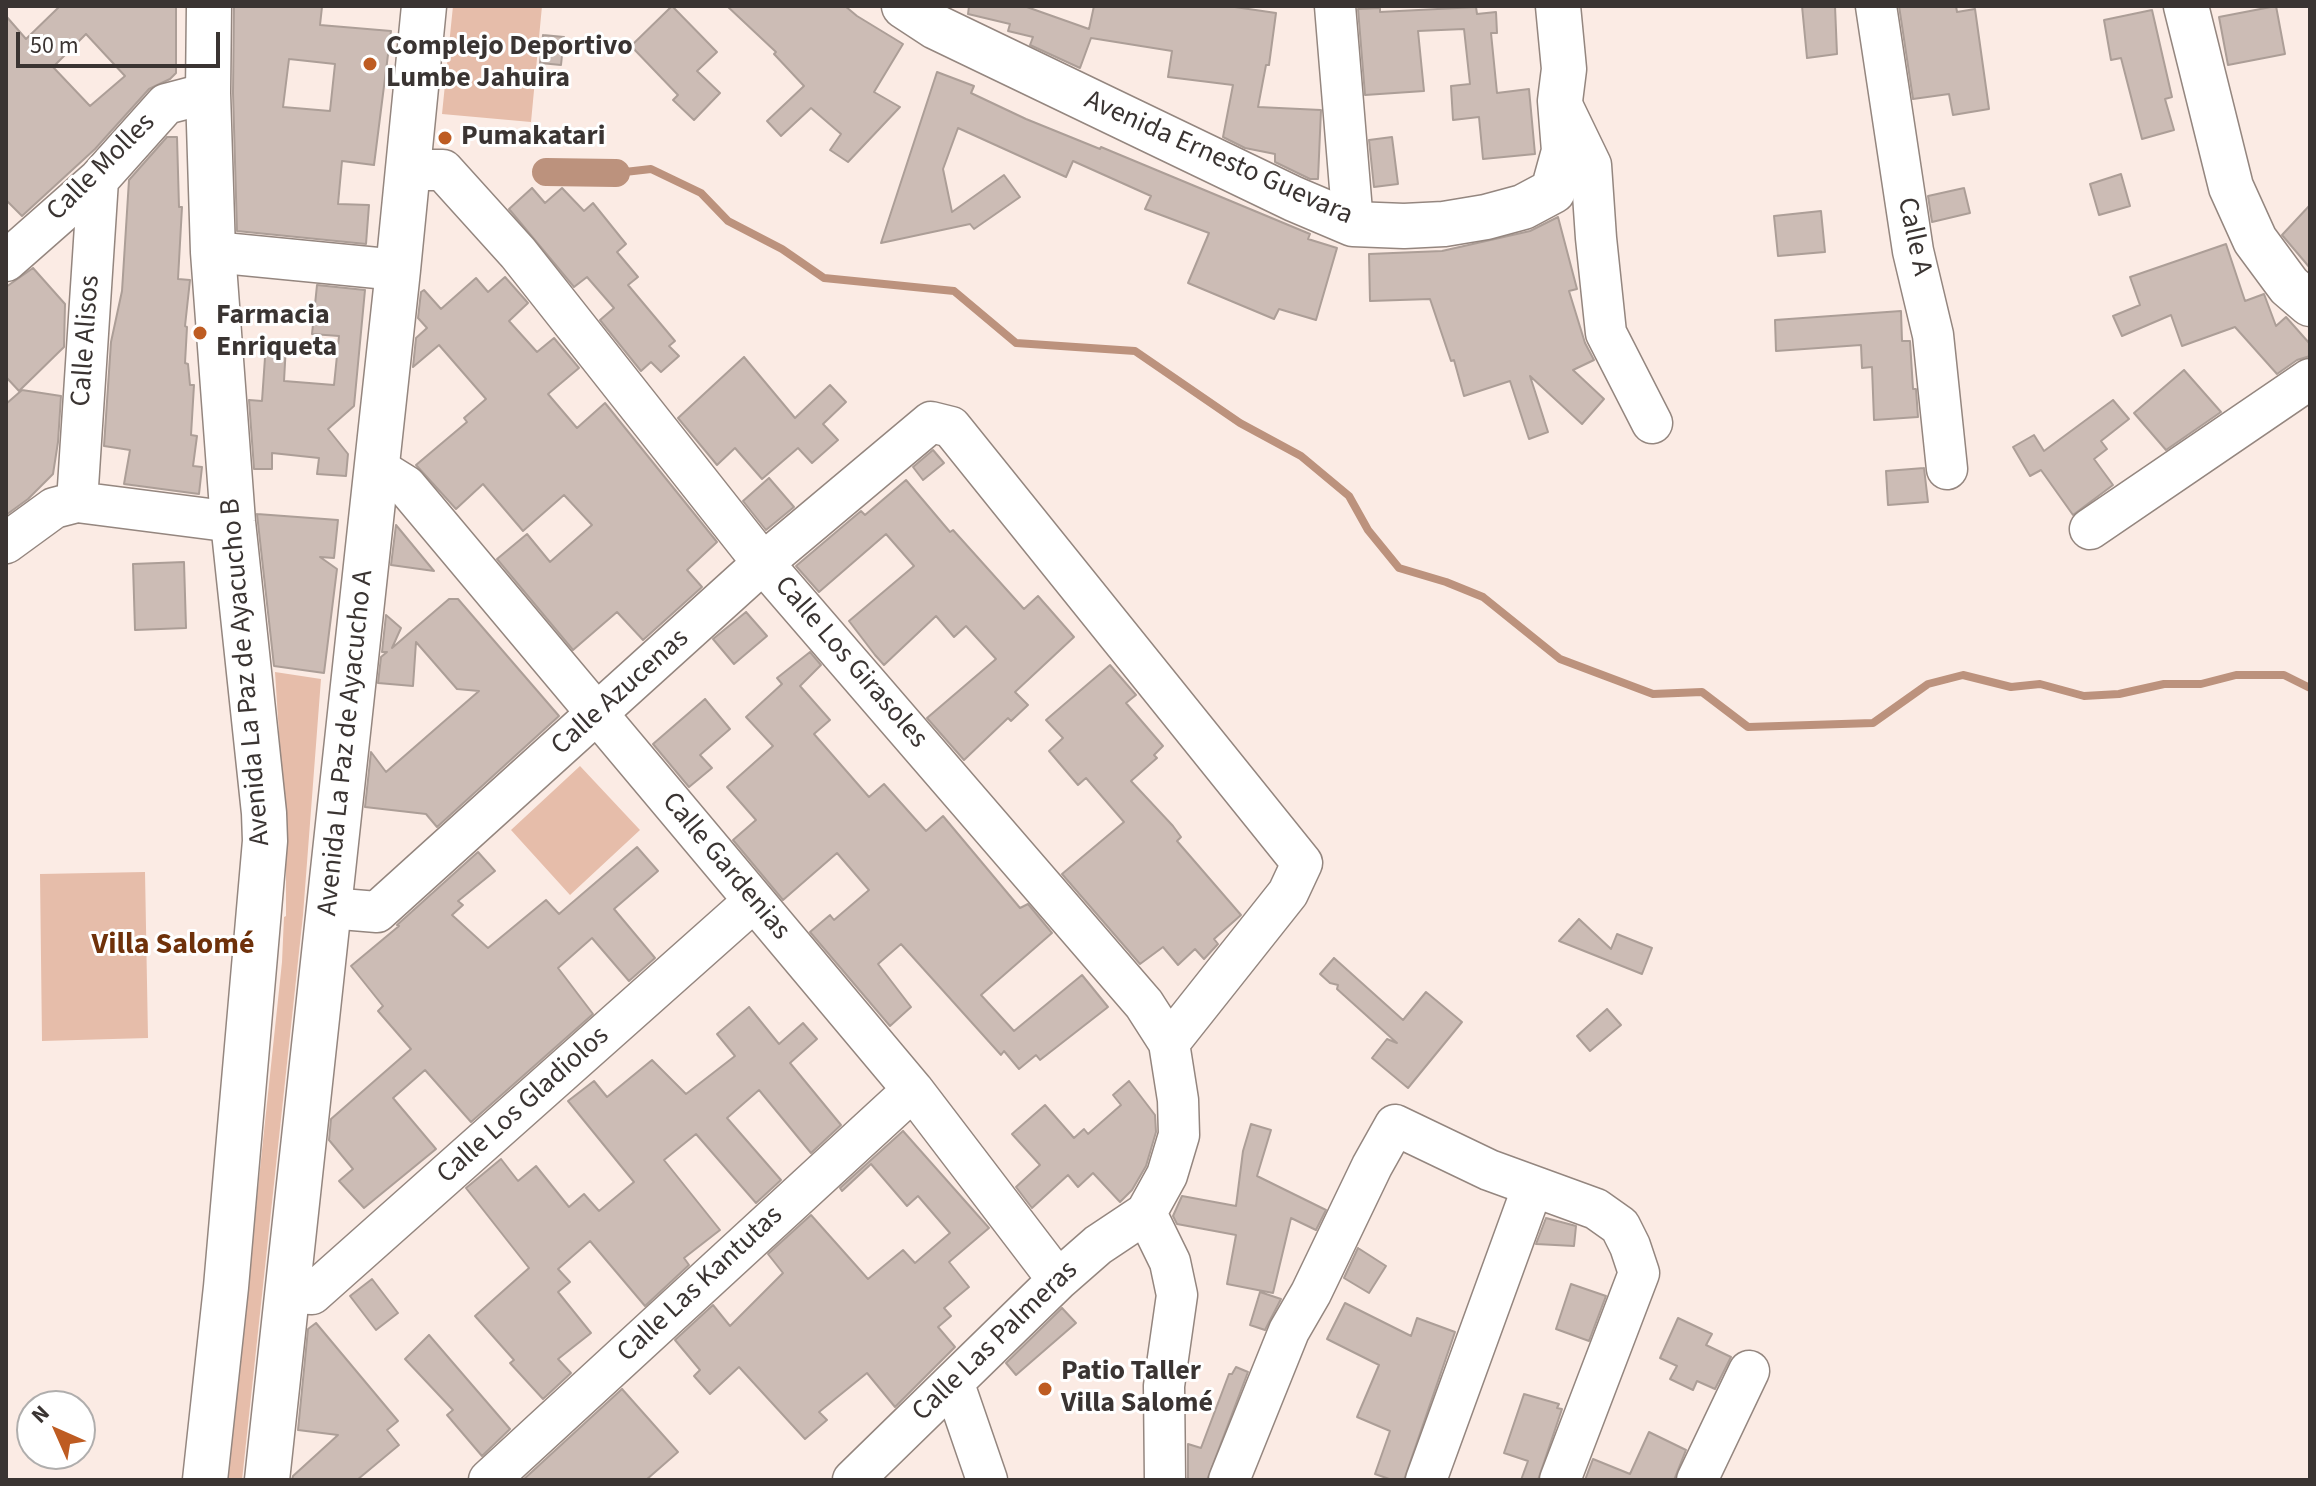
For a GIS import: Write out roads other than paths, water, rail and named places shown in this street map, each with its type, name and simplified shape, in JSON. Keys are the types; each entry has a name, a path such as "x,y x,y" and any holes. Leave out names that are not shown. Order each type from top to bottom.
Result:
{"main road":[{"name":"Avenida La Paz de Ayacucho B","path":"205,1480 226,1287 265,841 233,522 213,252 208,93 209,6"},
{"name":"Avenida La Paz de Ayacucho A","path":"267,1480 424,6"},
{"name":"Avenida Ernesto Guevara","path":"904,6 950,34 1294,199 1353,224 1404,226 1444,224 1523,207 1553,191 1564,151 1560,101 1564,69 1558,6"},
{"path":"2186,6 2231,187 2255,240 2289,286 2310,304"}],"street":[{"name":"Calle A","path":"1876,6 1913,251 1933,335 1947,469"},
{"path":"1326,8 1353,224"},
{"name":"Calle Molles","path":"6,261 98,180 166,104 208,93"},
{"path":"1560,101 1591,165 1606,333 1652,423"},
{"name":"Calle Los Girasoles","path":"408,170 443,170 518,253 763,563 1144,1004 1169,1043 1178,1100 1179,1135 1167,1175 1146,1213"},
{"name":"Calle Alisos","path":"77,502 98,180"},
{"path":"213,252 398,270"},
{"path":"2090,529 2310,379"},
{"name":"Calle Azucenas","path":"329,908 377,912 763,563 931,422 951,427 1302,863 1288,893 1169,1043"},
{"name":"Calle Gardenias","path":"377,468 406,486 913,1090 1058,1280"},
{"path":"6,543 54,508 77,502 233,522"},
{"name":"Calle Los Gladiolos","path":"287,1293 312,1294 754,901"},
{"name":"Calle Las Kantutas","path":"489,1480 913,1090"},
{"path":"1229,1480 1289,1331 1395,1125 1489,1170 1596,1209 1620,1226 1639,1273 1560,1480"},
{"path":"1426,1480 1533,1186"},
{"path":"1146,1213 1170,1262 1177,1295 1164,1386 1165,1480"},
{"name":"Calle Las Palmeras","path":"853,1480 1058,1280 1098,1245 1146,1213"},
{"path":"1697,1480 1749,1371"},
{"path":"954,1384 987,1480"}],"waterway":[{"path":"616,173 651,169 701,193 728,221 782,249 824,278 954,291 1016,343 1135,351 1240,423 1301,456 1349,496 1368,530 1399,568 1483,597 1560,659 1653,694 1702,692 1748,727 1873,723 1928,684 1963,675 2011,687 2040,684 2084,696 2119,694 2164,684 2201,684 2236,675 2284,675 2310,688"},
{"path":"546,172 616,173"}],"place":[{"name":"Complejo Deportivo Lumbe Jahuira","path":"370,64"},
{"name":"Pumakatari","path":"445,138"},
{"name":"Farmacia Enriqueta","path":"200,333"},
{"name":"Patio Taller Villa Salomé","path":"1045,1389"}],"district":[{"name":"Villa Salomé","path":"173,946"}]}
